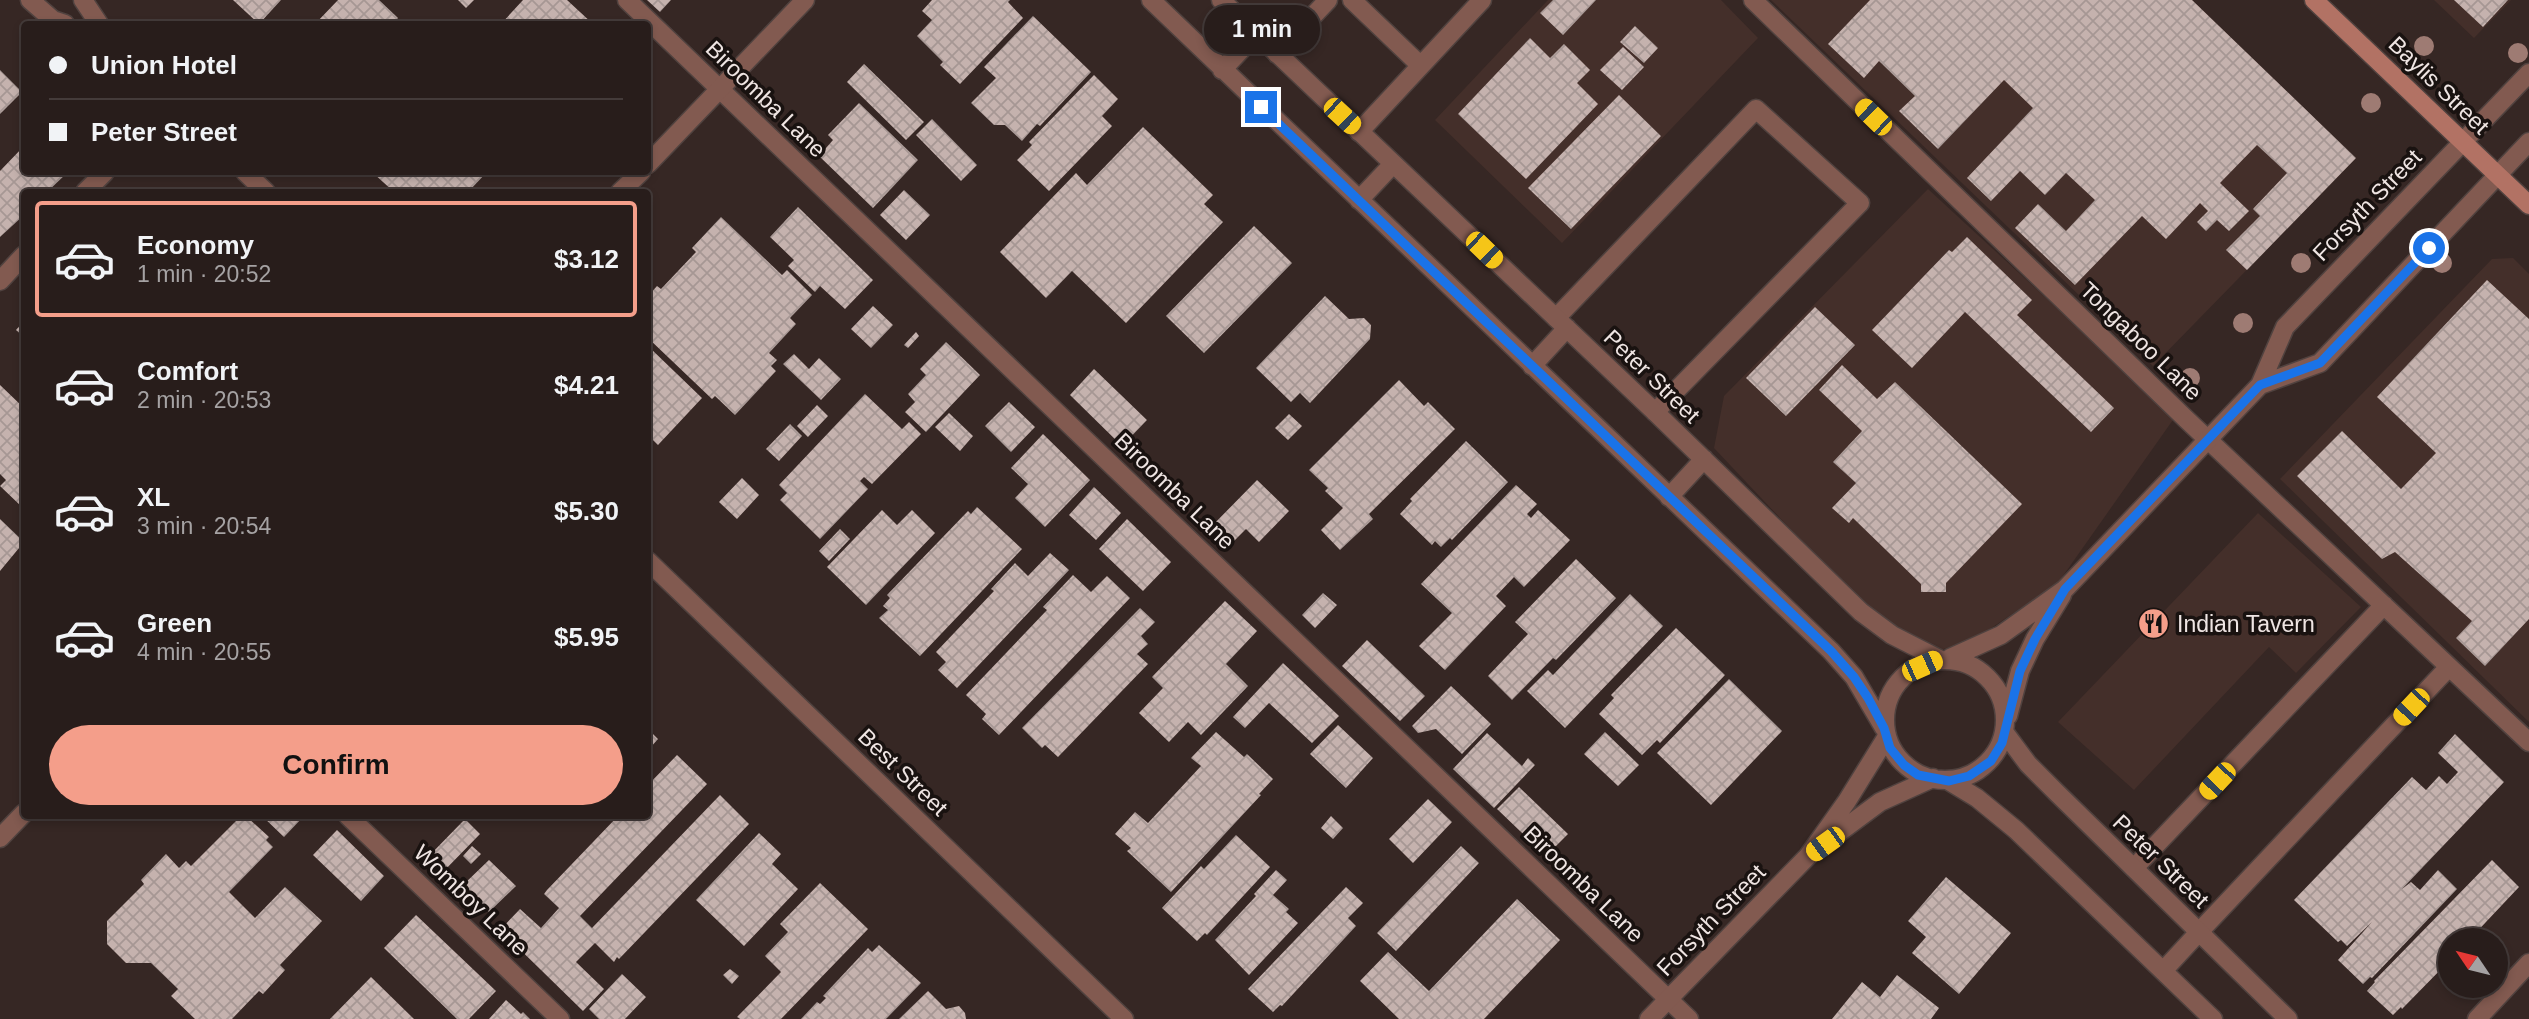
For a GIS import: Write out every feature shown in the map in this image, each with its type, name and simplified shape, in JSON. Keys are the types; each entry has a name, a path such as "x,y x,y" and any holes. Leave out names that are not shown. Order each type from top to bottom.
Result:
{"main road":[{"name":"Baylis Street","path":"2314,0 2529,205"}],"street":[{"path":"30,0 56,21"},
{"path":"83,0 97,21"},
{"name":"Biroomba Lane","path":"627,0 649,21"},
{"path":"651,161 805,0"},
{"path":"1151,0 1831,651 1854,677 1885,733 1890,748 1904,765 1918,775 1941,780 1977,798 2016,830 2214,1019"},
{"name":"Peter Street","path":"1221,0 1562,323 1861,612 1892,635 1946,659"},
{"path":"1277,54 1328,0"},
{"path":"1352,0 1420,65"},
{"path":"1359,132 1482,0"},
{"name":"Tongaboo Lane","path":"1753,0 2207,438 2529,742"},
{"name":"Biroomba Lane","path":"651,23 1689,1019"},
{"path":"1222,70 1256,34"},
{"name":"Forsyth Street","path":"1946,659 2001,635 2065,589 2260,385 2285,327 2529,73"},
{"path":"1532,366 1562,323 1756,108 1860,203 1655,412"},
{"name":"Forsyth Street","path":"2260,385 2320,363 2529,142"},
{"path":"1359,200 1393,164"},
{"path":"88,189 102,175"},
{"path":"248,175 263,189"},
{"path":"624,189 638,175"},
{"path":"0,281 21,258"},
{"path":"1669,496 1704,459"},
{"name":"Best Street","path":"651,564 1124,1019"},
{"name":"Forsyth Street","path":"2005,728 2020,671 2035,639 2065,589"},
{"path":"2134,868 2384,605"},
{"path":"1885,733 1885,713 1889,696 1908,672 1936,660 1946,659 1964,663 1988,676 2002,697 2005,728 2002,743 1991,761 1969,776 1941,780"},
{"path":"2163,971 2448,668"},
{"name":"Peter Street","path":"2005,728 2028,764 2288,1019"},
{"name":"Forsyth Street","path":"1808,856 1847,801 1885,733"},
{"name":"Forsyth Street","path":"1649,1019 1808,856 1880,802 1941,780"},
{"path":"0,838 21,816"},
{"name":"Womboy Lane","path":"351,819 560,1019"},
{"path":"2477,1019 2529,963"}],"shaded area":[{"path":"1548,0 1721,0 1758,38 1562,243 1435,120"},
{"path":"1771,0 2192,0 2356,158 2153,366"},
{"path":"2434,0 2511,0 2474,38"},
{"path":"1928,189 2175,417 2058,583 1969,643 1939,650 1893,627 1862,605 1714,448 1724,396"},
{"path":"2513,258 2529,274 2529,722 2280,479 2492,259"},
{"path":"2258,513 2361,607 2296,673 2269,647 2134,790 2058,722"}],"building":[{"path":"233,0 281,0 262,21 256,21"},
{"path":"338,0 379,0 398,18 396,21 318,21"},
{"path":"458,0 474,0 466,8"},
{"path":"523,0 567,0 590,21 504,21"},
{"path":"647,0 671,0 660,12"},
{"path":"932,0 1010,0 1008,2 1023,18 960,84 940,65 943,62 917,36 932,20 922,11"},
{"path":"1553,0 1596,0 1563,35 1540,13"},
{"path":"1870,0 2192,0 2356,158 2247,270 2226,250 2260,216 2253,209 2287,173 2257,145 2220,183 2249,211 2229,231 2217,220 2206,231 2197,222 2208,211 2200,203 2166,239 2142,216 2075,285 2015,228 2038,204 2066,231 2095,200 2066,173 2045,195 2020,171 1991,201 1967,178 2033,108 2004,80 1938,149 1899,111 1915,96 1879,61 1864,78 1828,44"},
{"path":"2454,0 2508,0 2483,27"},
{"path":"1033,16 1091,72 1040,126 1037,124 1022,141 1005,125 994,125 971,103 996,78 984,67"},
{"path":"1635,26 1658,48 1644,63 1620,42"},
{"path":"1530,38 1550,58 1564,44 1590,70 1577,83 1598,104 1526,179 1458,114"},
{"path":"1623,47 1644,67 1622,90 1600,70"},
{"path":"864,64 924,122 906,140 847,82"},
{"path":"0,70 21,93 0,114"},
{"path":"1094,75 1118,99 1102,116 1112,126 1049,191 1017,160 1032,145 1029,142"},
{"path":"1619,95 1661,136 1571,229 1528,188"},
{"path":"859,103 918,160 873,208 819,156 833,140 828,135"},
{"path":"932,119 977,165 961,181 916,135"},
{"path":"1143,127 1213,195 1204,204 1223,222 1126,323 1072,271 1046,298 1000,252 1076,173 1087,185"},
{"path":"21,149 21,175 65,175 50,189 21,189 21,218 0,237 0,171"},
{"path":"375,175 484,175 471,189 391,189"},
{"path":"904,190 930,215 906,240 880,215"},
{"path":"798,207 873,280 845,309 820,286 815,292 788,266 794,260 770,237"},
{"path":"721,217 782,275 787,270 812,295 790,318 796,324 769,353 777,360 771,366 776,371 735,415 715,396 712,399 651,341 651,293 657,286 661,289 696,252 692,248"},
{"path":"1254,226 1292,263 1204,353 1166,316"},
{"path":"1967,237 2032,300 2017,315 2114,408 2091,432 1965,312 1912,368 1872,330 1949,250 1952,252"},
{"path":"2487,280 2529,319 2529,619 2485,666 2456,638 2472,621 2395,552 2382,559 2297,476 2342,431 2401,489 2436,453 2377,397"},
{"path":"1325,296 1349,319 1364,318 1371,325 1370,339 1310,403 1300,393 1291,402 1256,368"},
{"path":"873,306 893,325 871,348 851,329"},
{"path":"1815,307 1855,345 1786,416 1746,378"},
{"path":"916,332 919,336 908,348 904,345"},
{"path":"946,342 980,375 926,432 905,412 915,402 908,394 926,375 920,369"},
{"path":"651,349 702,398 658,445 651,438"},
{"path":"794,354 809,369 819,358 841,379 821,400 783,364"},
{"path":"1842,365 1877,399 1895,382 2022,504 1946,583 1946,592 1921,592 1921,584 1853,518 1849,523 1832,508 1856,483 1833,462 1862,431 1819,390"},
{"path":"1094,369 1147,420 1122,446 1070,395"},
{"path":"1399,380 1424,406 1428,402 1455,429 1369,514 1373,519 1340,550 1321,530 1343,508 1325,491 1328,488 1309,470"},
{"path":"0,385 21,405 21,506 0,486 6,480 0,474"},
{"path":"865,394 902,429 909,422 921,434 872,484 864,477 860,481 868,489 820,539 780,500 787,493 779,485"},
{"path":"1009,402 1035,427 1011,452 985,426"},
{"path":"817,405 828,416 808,437 797,426"},
{"path":"949,413 973,436 960,451 935,427"},
{"path":"1289,414 1302,426 1288,440 1275,428"},
{"path":"790,424 802,436 779,461 766,449"},
{"path":"1043,434 1090,480 1045,527 1015,498 1028,484 1011,468"},
{"path":"1466,441 1508,482 1452,540 1450,538 1441,547 1435,541 1432,545 1400,514 1412,501 1410,499"},
{"path":"742,478 759,495 737,519 719,502"},
{"path":"1257,480 1289,511 1259,542 1246,529 1229,546 1210,528"},
{"path":"1516,485 1537,504 1527,514 1531,518 1538,510 1570,540 1524,587 1514,577 1496,596 1506,606 1445,670 1419,646 1452,613 1421,584"},
{"path":"1094,487 1121,513 1096,540 1069,515"},
{"path":"977,507 1022,549 920,656 879,618 888,610 883,606 890,598 887,595 968,511 971,514"},
{"path":"882,510 897,525 912,510 935,533 866,605 827,567"},
{"path":"0,519 21,539 21,546 0,571"},
{"path":"1127,519 1171,562 1143,591 1099,549"},
{"path":"840,529 850,539 829,561 819,551"},
{"path":"1050,553 1069,570 957,688 938,670 946,662 936,652 994,591 991,589 1015,563 1028,576"},
{"path":"1576,559 1616,598 1556,660 1553,658 1512,700 1488,676 1528,634 1515,622"},
{"path":"1073,575 1091,592 1107,576 1130,598 999,735 982,719 986,714 966,695 1047,610 1043,607"},
{"path":"1323,593 1337,605 1315,628 1302,615"},
{"path":"1630,594 1663,626 1565,728 1527,691 1548,670 1553,675"},
{"path":"1225,601 1257,631 1226,664 1248,686 1201,735 1188,722 1169,742 1139,713 1163,688 1152,677"},
{"path":"1140,608 1155,622 1141,636 1148,644 1137,654 1148,664 1058,757 1045,745 1042,748 1022,728"},
{"path":"1676,628 1725,675 1660,743 1657,740 1642,755 1599,714 1614,698 1611,695"},
{"path":"1367,640 1425,696 1400,721 1342,666"},
{"path":"1283,663 1339,716 1312,743 1269,703 1245,728 1233,717"},
{"path":"1729,679 1782,731 1711,805 1657,753"},
{"path":"1451,686 1491,724 1462,754 1436,729 1418,733 1412,726"},
{"path":"1338,725 1373,758 1346,788 1310,754"},
{"path":"651,732 658,739 651,747"},
{"path":"1216,732 1244,757 1247,754 1273,779 1171,892 1127,851 1131,848 1115,834 1135,812 1148,823 1201,766 1191,758"},
{"path":"1605,732 1639,765 1618,786 1584,754"},
{"path":"1487,733 1522,766 1528,758 1535,765 1494,808 1453,769"},
{"path":"2455,734 2504,782 2402,889 2411,882 2420,890 2438,870 2457,889 2372,978 2363,984 2338,960 2372,922 2347,946 2341,940 2338,942 2294,900 2412,777 2426,790 2439,776 2447,784 2458,772 2438,753"},
{"path":"677,755 707,784 580,916 592,928 720,795 749,824 619,959 617,957 614,962 595,943 576,962 604,989 583,1011 500,930 520,909 541,928 559,908 544,894 615,819 651,819 651,782"},
{"path":"1519,787 1568,834 1546,856 1497,809"},
{"path":"1428,799 1452,822 1413,863 1389,839"},
{"path":"1331,816 1343,828 1333,839 1321,828"},
{"path":"238,819 249,819 269,837 266,840 273,847 229,892 255,918 285,887 322,921 280,965 285,970 263,994 259,991 232,1019 195,1019 171,996 178,989 151,963 126,963 107,944 107,921 144,884 141,880 166,854 179,868 186,861 191,866"},
{"path":"265,819 301,819 284,837"},
{"path":"465,819 480,834 444,871 429,856"},
{"path":"337,830 384,876 361,901 313,855"},
{"path":"759,833 781,854 772,864 798,889 744,946 696,900"},
{"path":"1236,835 1270,867 1207,935 1205,933 1197,941 1162,908 1201,866 1204,869"},
{"path":"472,846 481,854 471,864 463,856"},
{"path":"1461,846 1479,863 1396,951 1377,933"},
{"path":"489,860 516,886 489,912 462,886"},
{"path":"2492,860 2519,887 2480,928 2438,928 2438,972 2393,1015 2367,991"},
{"path":"1276,870 1287,880 1273,895 1289,909 1286,912 1298,923 1249,975 1215,940"},
{"path":"1946,877 2011,933 1959,994 1912,953 1926,937 1908,921"},
{"path":"820,883 868,929 781,1019 740,1019 737,1017 781,972 765,956 788,932 780,924"},
{"path":"1346,887 1363,903 1348,918 1356,926 1282,1006 1273,1012 1248,989"},
{"path":"1517,899 1560,940 1484,1019 1399,1019 1360,981 1388,952 1429,991"},
{"path":"416,915 496,991 469,1019 457,1019 384,948"},
{"path":"879,945 921,983 886,1019 801,1019 817,1002 820,1004 826,998 823,996 868,948 872,952"},
{"path":"730,969 739,976 732,984 723,975"},
{"path":"622,974 646,997 625,1019 599,1019 589,1009"},
{"path":"1897,975 1939,1008 1931,1019 1832,1019 1862,982 1880,997"},
{"path":"371,977 414,1019 330,1019"},
{"path":"928,991 946,1009 959,1006 966,1019 899,1019"},
{"path":"506,1000 521,1014 523,1012 530,1019 489,1019"}],"place":[{"name":"Indian Tavern","path":"2154,624"}],"route":[{"path":"1261,107 1831,651 1868,698 1884,728 1890,748 1904,765 1918,775 1949,781 1969,776 1991,761 2002,743 2020,671 2035,639 2065,589 2260,385 2320,363 2429,248"}]}
